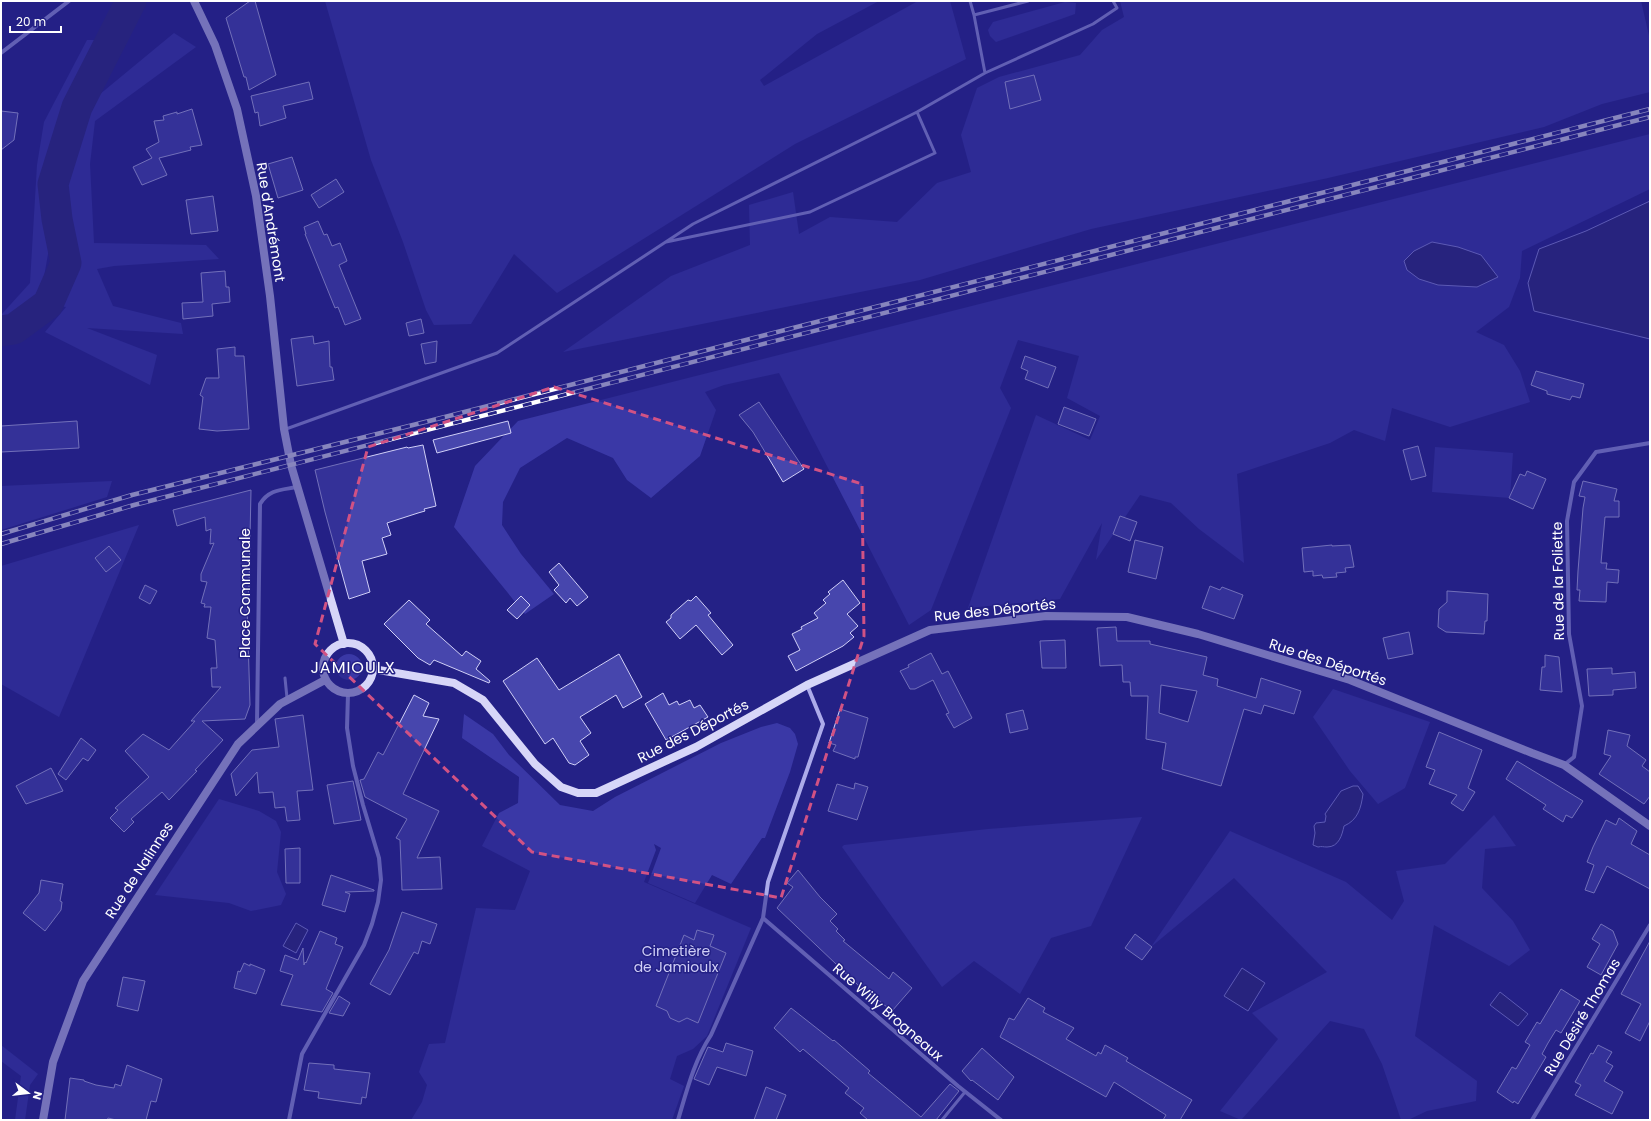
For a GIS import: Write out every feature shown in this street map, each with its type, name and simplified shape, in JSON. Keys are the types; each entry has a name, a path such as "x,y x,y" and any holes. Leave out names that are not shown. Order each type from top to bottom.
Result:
{"street":[{"path":"1,53 69,1"},
{"name":"Rue d'Andrémont","path":"194,1 215,44 237,110 256,196 270,296 284,429 298,487"},
{"name":"Rue de la Foliette","path":"1564,765 1574,757 1582,706 1568,634 1567,521 1574,482 1596,452 1650,443"},
{"path":"298,487 344,644"},
{"name":"Place Communale","path":"258,726 260,504 264,497 270,492 298,487"},
{"name":"Rue des Déportés","path":"372,669 454,683 483,700 535,764 561,787 578,793 596,793 696,747 807,685 930,630 1046,616 1127,617 1198,634 1350,680 1564,765 1650,826"},
{"path":"344,644 357,645 368,654 373,664 372,669 373,676 364,688 348,694 334,690 325,680 322,669 326,656 334,647 344,644"},
{"name":"Rue de Nalinnes","path":"43,1120 53,1062 83,981 238,744 280,704 325,680"},
{"path":"678,1120 689,1081 700,1052 711,1034 763,918 768,882 823,724 807,685"},
{"path":"289,1120 302,1054 364,945 378,902 381,880 379,858 356,779 347,728 348,694"},
{"name":"Rue Willy Brogneaux","path":"763,918 965,1092 1001,1120"},
{"name":"Rue Désiré Thomas","path":"1532,1120 1650,925"}],"lane":[{"path":"970,1 985,74"},
{"path":"974,15 1028,1"},
{"path":"284,429 497,352 693,224 917,112 985,74 1093,24 1117,8 1114,1"},
{"path":"664,243 810,212 935,154 917,112"},
{"path":"285,678 288,700"},
{"path":"942,1120 965,1092"}],"highlighted area":[{"path":"554,387 862,484 864,636 781,898 532,852 315,644 368,447"}],"green space":[{"path":"325,1 879,1 817,34 760,80 764,86 918,1 950,1 966,59 795,144 557,293 514,254 471,324 434,325 426,310 403,242 371,160"},
{"path":"1120,1 1641,1 1650,40 1650,92 1602,104 1544,127 1328,178 1091,229 920,280 563,352 671,276 750,245 749,205 793,192 799,234 830,217 897,222 937,183 971,172 961,135 977,88 999,77 1080,55 1102,30 1124,17"},
{"path":"1065,2 1076,3 1075,14 996,42 990,36 988,30 993,22"},
{"path":"174,33 196,47 95,121 90,164 94,243 206,245 219,259 114,266 97,269 113,306 181,323 183,334 87,328 157,355 150,385 45,332 66,307 44,303 66,234 63,179 82,109"},
{"path":"87,40 97,40 56,136 48,254 42,288 7,326 1,321 1,315 30,283 37,165 44,122"},
{"path":"1650,134 1650,189 1522,251 1520,278 1509,307 1476,332 1504,345 1520,371 1530,402 1450,427 1392,408 1385,441 1354,430 1330,443 1237,474 1244,563 1199,529 1171,503 1140,495 1096,560 1102,523 1060,599 968,608 1036,415 1090,440 1100,416 1067,398 1079,356 1018,340 1000,388 1011,408 931,610 909,625 779,373 724,385 705,392 716,410 700,456 651,498 627,480 613,458 567,438 520,468 503,502 502,525 521,554 554,594 525,614 454,527 475,466 518,421"},
{"path":"1435,447 1513,453 1510,498 1432,492"},
{"path":"112,481 107,497 1,530 1,486"},
{"path":"139,525 59,717 1,684 1,566"},
{"path":"349,654 358,658 362,667 358,676 349,680 340,676 336,667 340,658"},
{"path":"1333,689 1430,722 1405,788 1378,804 1350,771 1313,717"},
{"name":"Cimetière de Jamioulx","path":"464,714 493,734 509,755 560,805 593,811 615,797 721,743 761,727 777,723 790,728 795,734 798,744 790,772 765,838 762,838 731,884 712,875 695,903 648,883 661,848 654,844 656,850 644,882 751,928 707,1036 693,1049 677,1056 670,1079 684,1086 672,1120 411,1120 422,1102 427,1085 419,1072 429,1044 445,1043 476,908 515,910 530,871 482,846 499,813 518,803 519,777 462,738"},
{"path":"219,799 259,811 276,821 281,832 277,872 286,894 281,905 251,911 229,903 155,895"},
{"path":"1494,815 1516,846 1485,849 1482,888 1513,921 1530,950 1509,966 1434,925 1415,1036 1477,1081 1476,1101 1427,1111 1408,1120 1401,1120 1382,1064 1364,1029 1330,1021 1241,1120 1220,1111 1278,1039 1252,1013 1327,972 1234,878 1151,947 1230,831 1346,882 1392,920 1404,901 1396,871 1445,864"},
{"path":"1142,817 1091,926 1051,938 1020,994 974,961 942,987 842,847 844,845 988,829"},
{"path":"1,1045 38,1074 30,1085 25,1120 15,1120 21,1076 1,1061"}],"shaded area":[{"path":"1650,201 1650,339 1534,311 1528,283 1539,249 1586,231"},
{"path":"1432,242 1458,247 1481,255 1498,277 1477,287 1438,285 1419,279 1407,270 1404,261 1414,251"},
{"path":"1353,786 1358,786 1363,794 1360,809 1356,817 1344,826 1341,837 1334,845 1318,847 1313,845 1315,833 1314,826 1316,823 1325,822 1325,814 1341,791"},
{"path":"296,923 308,930 296,953 283,946"},
{"path":"1242,968 1265,983 1248,1011 1224,996"},
{"path":"1500,992 1528,1014 1518,1026 1490,1005"}],"building":[{"path":"250,1 255,1 276,75 249,90 226,18"},
{"path":"1034,75 1041,100 1010,109 1005,82"},
{"path":"309,82 313,99 283,106 286,118 260,126 258,112 255,113 251,96"},
{"path":"192,109 202,145 190,147 191,150 159,158 167,175 142,185 133,167 152,158 146,149 159,142 154,121 164,120 163,116 177,112 177,114"},
{"path":"1,111 18,113 14,140 1,150"},
{"path":"292,157 303,190 278,198 268,164"},
{"path":"336,179 344,192 319,208 311,195"},
{"path":"213,196 218,231 191,234 186,200"},
{"path":"318,221 324,235 327,234 332,246 340,243 347,261 339,265 361,319 345,325 338,307 335,308 305,234 304,227"},
{"path":"225,271 226,287 229,287 230,302 212,304 213,316 183,319 182,303 203,302 201,273"},
{"path":"421,319 424,333 409,336 406,323"},
{"path":"313,336 314,344 329,341 330,367 332,367 334,380 297,386 291,339"},
{"path":"437,341 436,362 425,364 421,344"},
{"path":"235,347 235,356 244,356 249,429 217,431 199,429 203,397 200,395 206,378 219,378 217,349"},
{"path":"1025,356 1056,367 1048,388 1025,379 1028,371 1021,368"},
{"path":"1536,371 1584,384 1580,398 1572,396 1570,400 1547,394 1547,391 1531,385"},
{"path":"759,402 804,469 783,482 753,432 739,415"},
{"path":"1064,407 1096,419 1089,436 1058,424"},
{"path":"77,421 79,448 1,452 1,426"},
{"path":"508,421 511,433 437,453 433,440"},
{"path":"423,445 436,506 387,523 391,535 382,538 387,554 362,561 370,592 349,599 315,470 407,447"},
{"path":"1418,446 1426,476 1411,480 1403,450"},
{"path":"1527,471 1546,479 1533,509 1509,498 1520,474 1525,476"},
{"path":"1583,481 1617,489 1614,501 1619,501 1619,517 1605,517 1601,563 1607,563 1606,569 1619,570 1618,583 1607,582 1606,602 1579,601 1580,590 1577,590 1578,571 1585,497 1579,496"},
{"path":"251,490 249,588 247,604 250,705 245,719 202,721 223,740 195,770 197,771 169,800 162,792 131,819 134,822 124,832 110,818 118,810 115,808 149,777 125,751 143,734 169,750 195,721 191,721 221,687 212,687 211,668 217,668 215,640 207,638 211,607 204,607 205,604 201,603 207,582 201,581 201,574 214,543 210,544 211,529 206,531 205,517 177,526 173,510"},
{"path":"1120,516 1137,522 1130,541 1113,534"},
{"path":"1135,540 1163,547 1156,579 1128,572"},
{"path":"1350,545 1354,567 1345,568 1346,572 1336,573 1337,577 1323,578 1322,575 1313,576 1313,571 1304,572 1302,548"},
{"path":"109,546 121,560 106,572 95,558"},
{"path":"559,563 588,597 577,606 570,598 566,603 554,590 559,585 549,572"},
{"path":"843,580 860,603 847,614 858,626 850,633 854,637 843,646 796,671 788,656 800,650 792,634 802,629 801,627 818,618 814,613 826,603 823,600 830,594 828,592"},
{"path":"145,585 157,591 150,604 139,598"},
{"path":"1210,586 1220,590 1222,587 1243,595 1234,619 1202,608"},
{"path":"1447,591 1488,594 1487,621 1485,621 1484,634 1446,632 1438,627 1439,609 1447,602"},
{"path":"521,596 530,605 517,619 507,610"},
{"path":"696,596 711,613 708,615 733,645 722,655 696,625 680,639 666,622 671,618 671,615 688,600 691,601"},
{"path":"409,600 430,620 426,624 462,656 466,651 481,661 476,669 490,681 489,683 434,660 430,665 418,658 384,624"},
{"path":"1116,627 1117,641 1150,641 1150,644 1207,657 1203,675 1218,679 1217,686 1256,698 1261,678 1301,691 1294,714 1264,705 1261,714 1244,709 1221,786 1162,769 1166,743 1146,739 1148,696 1131,696 1130,682 1123,682 1122,665 1100,666 1097,628","holes":["1161,685 1197,691 1188,722 1159,713"]},
{"path":"1409,632 1413,654 1388,659 1383,638"},
{"path":"1065,640 1066,668 1042,668 1040,641"},
{"path":"931,653 942,674 948,671 972,718 954,728 946,714 949,713 933,680 915,689 910,689 900,671"},
{"path":"619,654 642,697 623,708 616,695 580,717 591,733 580,741 589,755 575,765 569,763 553,738 545,744 503,681 537,658 559,690"},
{"path":"1545,655 1559,657 1562,692 1540,690 1542,667 1545,667"},
{"path":"1612,668 1612,674 1635,672 1636,688 1613,690 1613,695 1589,696 1587,669"},
{"path":"663,693 669,705 677,701 679,705 690,700 694,708 700,705 708,717 666,740 645,704"},
{"path":"414,695 429,703 423,716 439,719 403,794 439,811 417,858 440,857 442,889 402,890 400,840 396,838 407,819 365,797 360,780 364,779 378,752 383,755"},
{"path":"840,709 868,718 858,757 855,757 855,759 833,751 836,745 829,743"},
{"path":"1023,710 1028,729 1010,733 1006,714"},
{"path":"303,715 313,790 297,791 300,820 287,821 285,807 275,808 273,792 259,793 257,772 236,796 231,774 252,750 279,747 275,719"},
{"path":"1608,730 1630,735 1627,746 1646,760 1642,766 1650,772 1650,796 1644,804 1599,774 1611,756 1604,754"},
{"path":"1439,732 1482,750 1468,788 1475,792 1463,811 1451,803 1457,795 1429,784 1435,770 1426,767"},
{"path":"81,738 96,750 88,761 83,758 66,780 58,774"},
{"path":"1517,761 1583,801 1572,818 1566,815 1563,822 1543,809 1546,805 1506,779"},
{"path":"51,768 63,791 26,804 16,786"},
{"path":"353,781 361,820 334,824 327,785"},
{"path":"855,783 868,787 857,820 828,811 837,784 854,789"},
{"path":"1619,818 1637,831 1631,844 1650,855 1650,889 1607,866 1594,893 1585,890 1594,865 1587,862 1593,847 1606,820 1616,825"},
{"path":"300,848 300,883 286,883 285,849"},
{"path":"798,870 820,897 837,914 830,921 838,929 836,931 845,940 843,941 889,979 893,972 912,988 892,1011 878,1000 875,1004 856,983 777,908 793,887 787,883"},
{"path":"331,875 374,891 345,892 350,894 345,912 322,905"},
{"path":"41,880 63,884 60,901 62,902 61,910 45,931 23,913 39,893"},
{"path":"402,912 437,924 430,944 422,941 418,954 414,952 390,995 370,984 389,950"},
{"path":"1601,924 1613,931 1618,944 1601,975 1587,967 1600,944 1592,939"},
{"path":"697,930 714,935 710,946 726,953 698,1023 687,1018 679,1022 670,1018 667,1011 656,1006 684,935 694,940"},
{"path":"320,931 337,938 335,944 343,947 326,989 333,993 322,1012 281,1005 293,975 280,971 285,955 298,960 303,948 304,965"},
{"path":"1135,934 1152,947 1142,960 1125,948"},
{"path":"1650,941 1650,1021 1640,1041 1625,1033 1641,1004 1621,994"},
{"path":"244,963 265,970 256,994 234,988 238,971 240,972"},
{"path":"123,977 145,981 138,1011 117,1006"},
{"path":"1561,989 1580,1001 1561,1033 1556,1030 1548,1043 1542,1054 1546,1057 1518,1104 1514,1101 1513,1103 1497,1092 1512,1067 1516,1069 1530,1045 1525,1042 1537,1022 1540,1024"},
{"path":"339,996 350,1003 343,1016 329,1013"},
{"path":"1028,998 1045,1008 1043,1012 1074,1028 1066,1039 1096,1056 1098,1052 1101,1054 1105,1045 1128,1058 1126,1061 1192,1100 1180,1120 1163,1120 1166,1115 1114,1082 1106,1097 1000,1037 1009,1018 1014,1020"},
{"path":"791,1008 833,1041 834,1040 870,1071 868,1073 921,1117 950,1084 959,1091 936,1120 868,1120 860,1113 864,1108 845,1093 849,1088 803,1049 800,1052 774,1028"},
{"path":"726,1043 753,1051 746,1076 717,1067 709,1085 694,1079 708,1047 723,1052"},
{"path":"1598,1045 1612,1052 1606,1062 1613,1066 1604,1081 1623,1092 1612,1114 1575,1095 1581,1085 1575,1082 1591,1053 1593,1054"},
{"path":"982,1048 1014,1077 998,1100 972,1080 971,1081 962,1071"},
{"path":"309,1063 334,1065 334,1069 370,1073 366,1098 362,1097 361,1104 318,1098 319,1092 304,1090"},
{"path":"127,1065 162,1079 156,1102 151,1101 146,1120 116,1120 108,1118 107,1120 65,1120 70,1078 114,1088 115,1084 121,1086"},
{"path":"766,1087 786,1095 776,1120 754,1120"}],"waterway":[{"path":"1,331 14,329 48,304 66,263 57,219 53,184 77,107 131,1"}],"railway":[{"path":"1,534 132,495 433,420 1650,109"},
{"path":"1,544 134,505 1650,117"}],"district":[{"name":"JAMIOULX","path":"353,667"}]}
